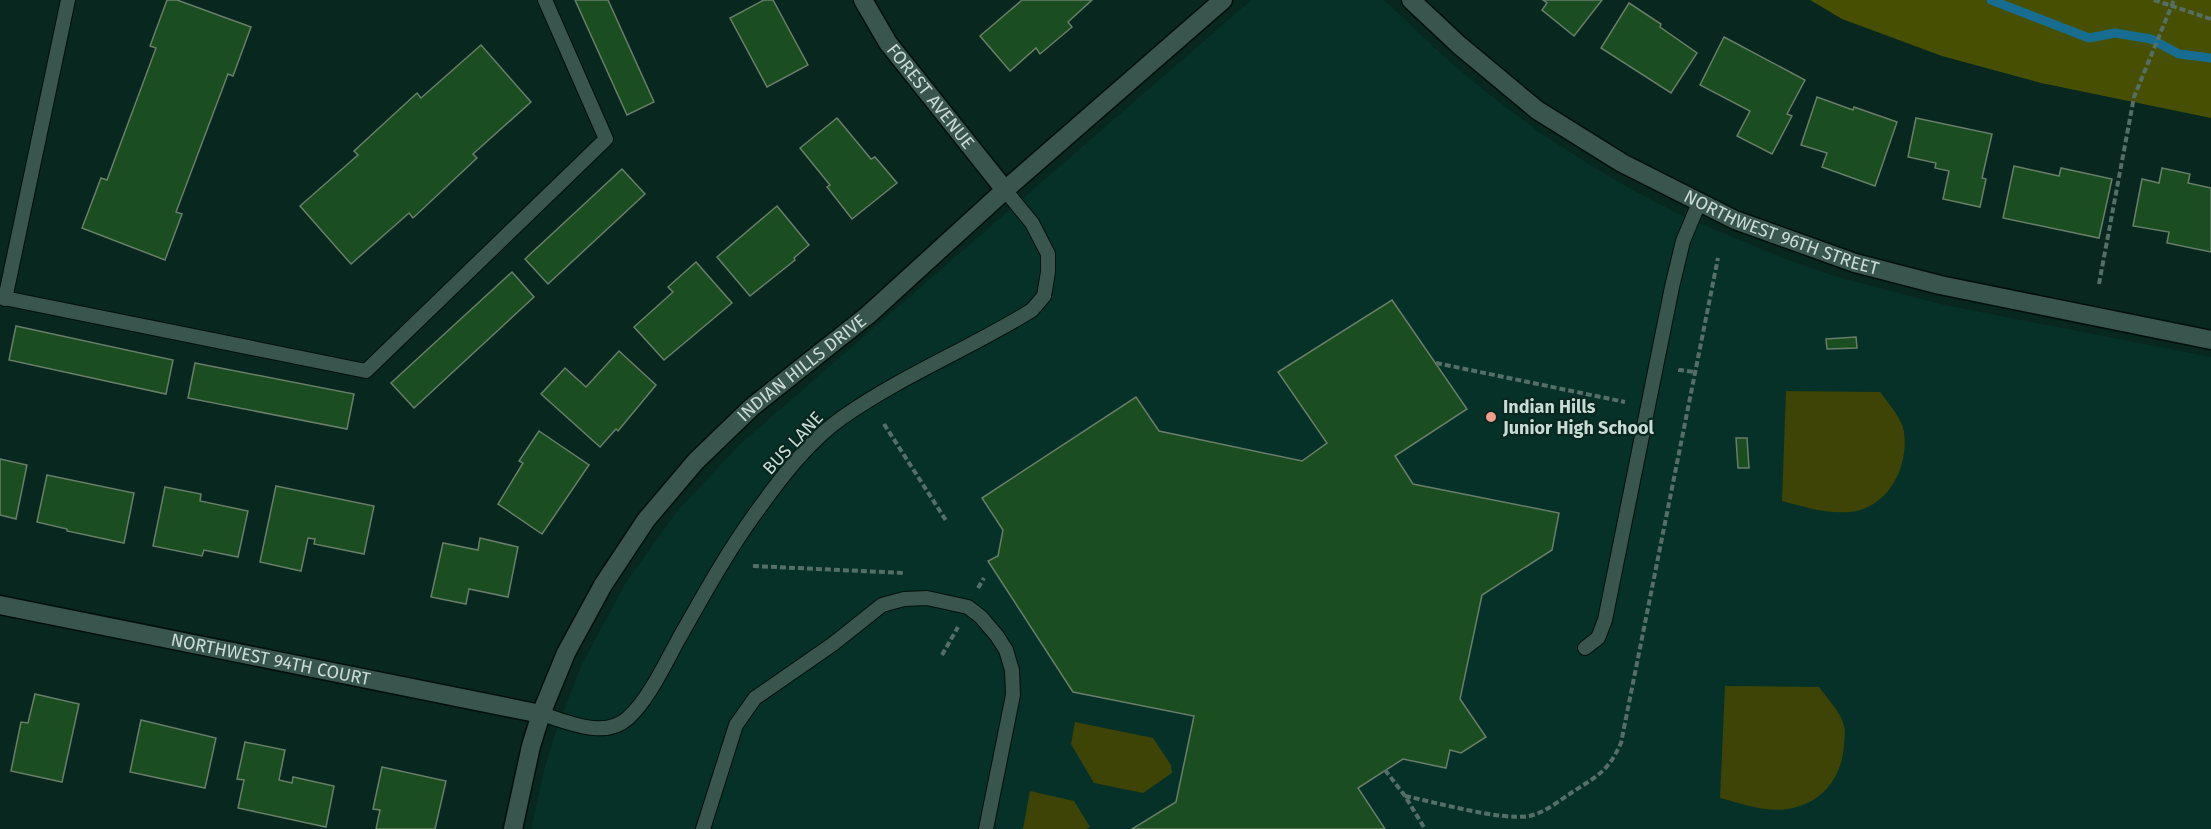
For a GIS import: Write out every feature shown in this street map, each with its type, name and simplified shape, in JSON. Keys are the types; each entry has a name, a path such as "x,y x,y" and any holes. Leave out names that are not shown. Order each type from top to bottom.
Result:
{"street":[{"name":"FOREST AVENUE","path":"863,0 888,44 1005,190"},
{"name":"INDIAN HILLS DRIVE","path":"513,829 531,746 541,714 566,653 603,585 646,520 696,461 752,407 868,315 1005,190 1223,0"},
{"name":"NORTHWEST 96TH STREET","path":"1411,0 1459,45 1537,110 1622,163 1735,220 1855,263 1940,285 2211,340"},
{"name":"NORTHWEST 94TH COURT","path":"0,605 541,714"}],"lane":[{"path":"68,0 3,298 366,371 606,139 545,0"},
{"name":"BUS LANE","path":"541,714 601,729 627,719 657,677 732,546 772,491 813,443 841,418 881,393 1032,310 1044,296 1048,254 1032,223 1005,190"},
{"path":"1586,648 1598,638 1605,620 1672,287 1683,241 1699,203"},
{"path":"703,829 736,725 754,698 833,644 882,605 904,599 927,598 968,607 981,617 1006,650 1012,670 1012,695 986,829"}],"path":[{"path":"2154,0 2173,2 2211,19"},
{"path":"2099,284 2134,98 2173,2"},
{"path":"1436,363 1626,402"},
{"path":"884,424 947,522"},
{"path":"753,566 905,573"},
{"path":"1385,770 1405,796 1425,829"}],"shaded area":[{"name":"Indian Hills Junior High School","path":"1251,0 1384,0 1450,62 1494,98 1539,132 1587,163 1687,218 1788,260 1838,277 1940,304 2211,357 2211,829 531,829 544,770 559,722 582,664 625,584 678,510 740,444"}],"green space":[{"path":"1810,0 2211,0 2211,118 2041,83 1942,56 1842,19"},
{"path":"1786,391 1880,392 1901,421 1905,445 1899,472 1893,484 1875,503 1863,509 1841,512 1807,508 1782,501"},
{"path":"1725,686 1819,687 1840,716 1845,731 1840,767 1829,786 1814,800 1793,808 1775,810 1720,798"},
{"path":"1075,722 1153,738 1171,765 1172,773 1143,793 1094,783 1071,744"},
{"path":"1030,791 1074,801 1090,827 1086,829 1023,829"}],"building":[{"path":"167,0 177,0 251,27 233,76 228,74 176,212 182,214 165,260 82,228 101,178 107,180 156,48 150,46"},
{"path":"575,0 608,0 654,102 627,115"},
{"path":"764,0 773,0 808,65 767,87 730,18"},
{"path":"1022,0 1092,0 1068,22 1072,27 1040,54 1036,48 1010,71 980,36"},
{"path":"1543,0 1602,0 1574,36 1542,10 1547,3"},
{"path":"1629,3 1661,24 1660,27 1697,53 1671,93 1601,48"},
{"path":"1724,37 1805,80 1787,114 1792,116 1772,154 1737,136 1750,111 1700,85"},
{"path":"481,45 531,102 473,154 477,158 413,218 409,213 351,264 300,206 358,155 354,151 417,93 421,98"},
{"path":"1817,97 1897,122 1875,186 1822,167 1827,153 1801,145"},
{"path":"837,118 871,159 875,157 897,183 852,219 827,187 830,185 800,148"},
{"path":"1916,118 1992,134 1982,178 1986,179 1980,207 1943,199 1949,171 1935,168 1936,163 1908,157"},
{"path":"2014,166 2059,176 2061,168 2112,179 2099,238 2003,218"},
{"path":"2162,168 2190,174 2188,183 2211,188 2211,252 2167,243 2169,232 2133,226 2142,179 2159,183"},
{"path":"622,169 645,194 548,284 525,259"},
{"path":"777,206 809,245 794,258 795,260 750,296 717,257"},
{"path":"696,262 732,303 664,360 634,327 673,292 668,287"},
{"path":"512,272 534,297 414,408 391,383"},
{"path":"1392,300 1467,409 1395,456 1413,484 1559,513 1552,550 1482,595 1460,699 1486,737 1461,753 1450,750 1446,768 1403,759 1358,788 1385,829 1132,829 1176,802 1194,716 1073,692 988,561 998,556 1003,530 982,498 1136,397 1159,431 1302,461 1327,443 1278,372"},
{"path":"16,326 173,360 166,394 9,360"},
{"path":"1856,337 1857,348 1827,349 1826,339"},
{"path":"619,351 656,385 618,431 616,429 600,447 541,394 565,368 586,387"},
{"path":"195,363 354,394 347,429 188,398"},
{"path":"539,431 589,465 542,534 498,504 523,463 519,461"},
{"path":"1736,438 1747,438 1749,468 1738,468"},
{"path":"0,459 27,465 16,519 0,515"},
{"path":"47,475 134,493 124,543 37,522"},
{"path":"276,486 374,506 364,554 314,544 315,539 308,538 301,571 260,562"},
{"path":"165,487 201,494 200,501 248,511 238,557 204,550 202,556 153,546"},
{"path":"480,538 518,547 508,597 469,589 466,604 431,597 443,543 478,550"},
{"path":"35,694 79,704 62,782 11,771 21,722 28,723"},
{"path":"141,720 216,738 205,788 130,772"},
{"path":"245,742 285,750 279,780 292,783 293,777 334,786 326,827 238,808 244,780 237,779"},
{"path":"382,767 446,781 435,829 376,829 380,810 373,809"}],"waterway":[{"path":"1991,0 2089,38 2115,33 2151,39 2179,54 2211,58"}],"place":[{"name":"Indian Hills Junior High School","path":"1491,417"}]}
